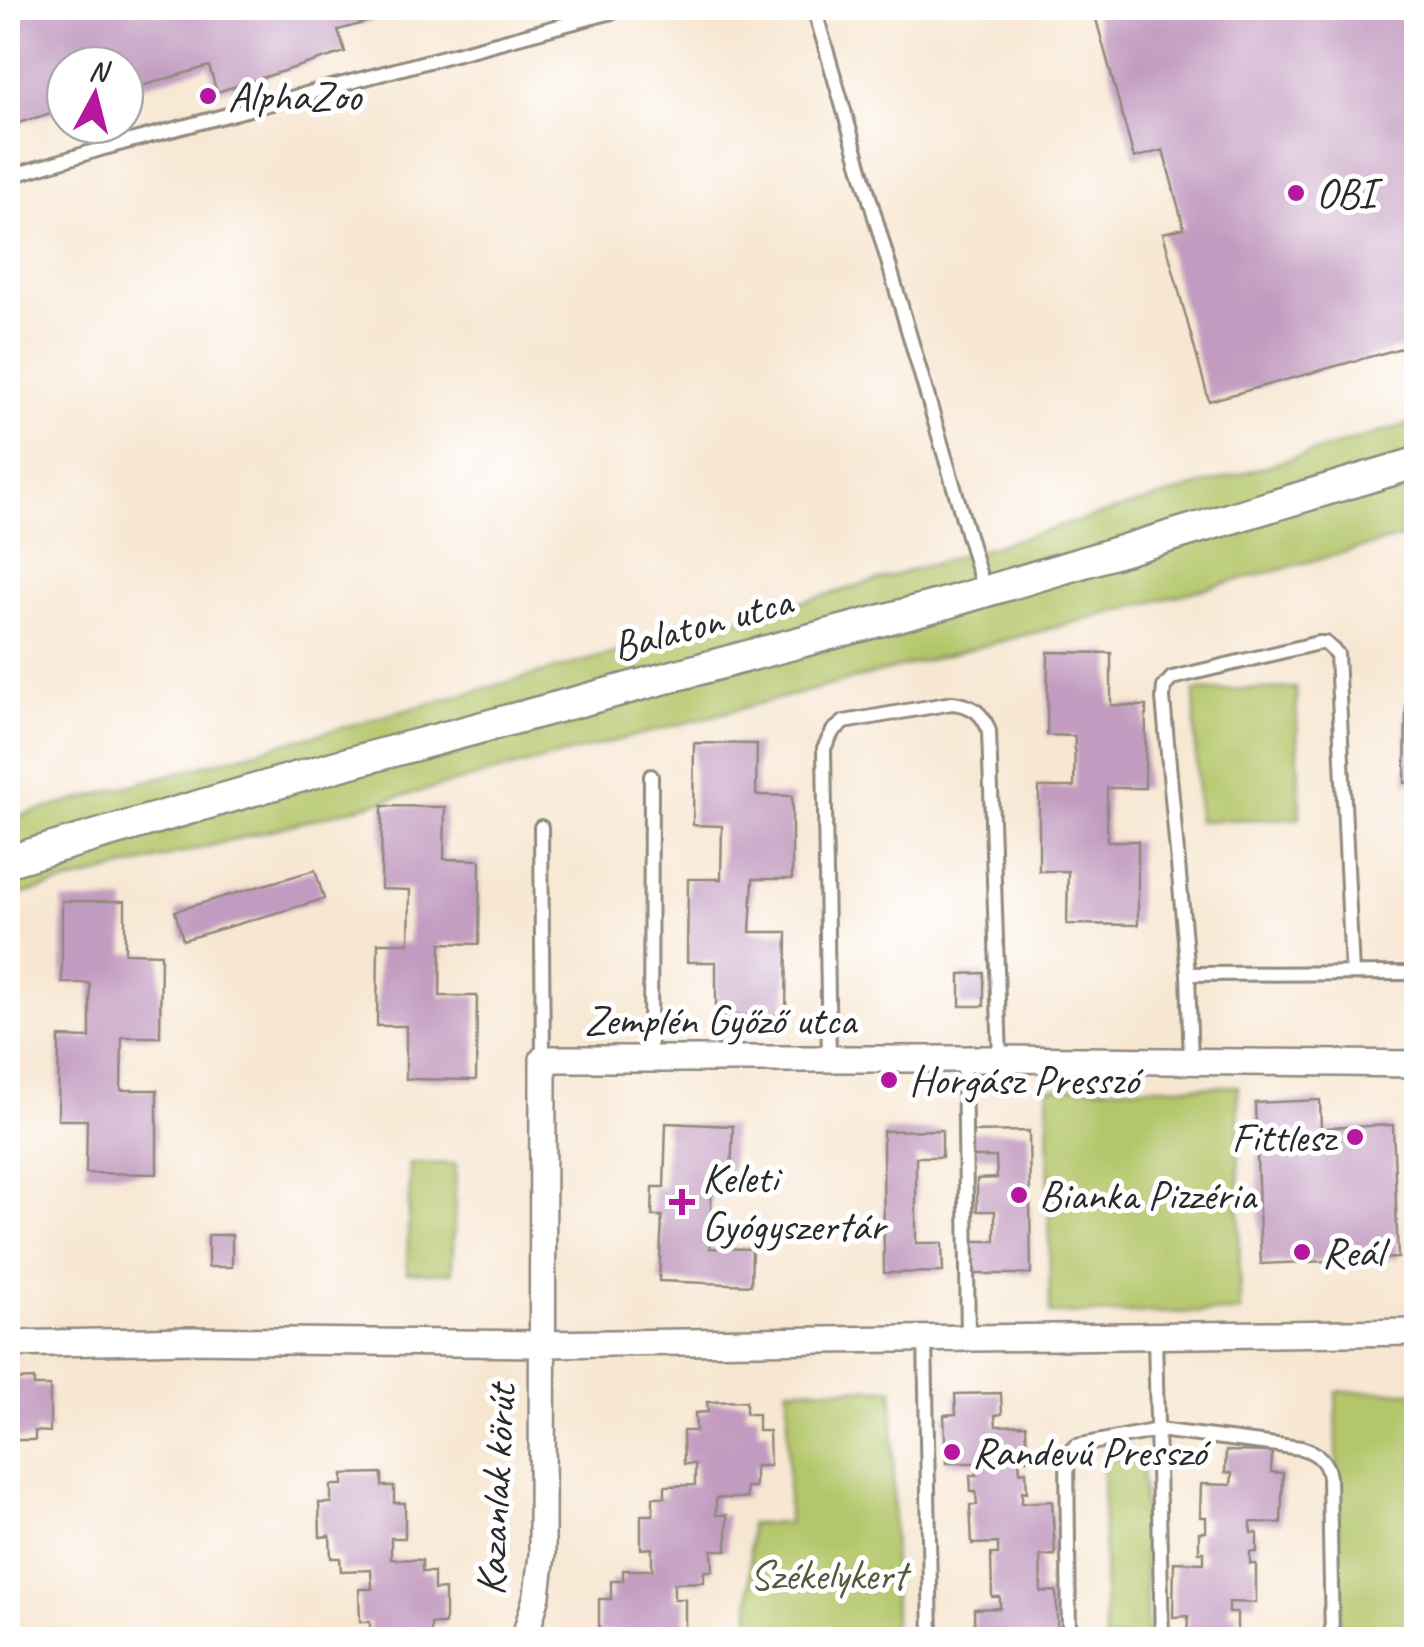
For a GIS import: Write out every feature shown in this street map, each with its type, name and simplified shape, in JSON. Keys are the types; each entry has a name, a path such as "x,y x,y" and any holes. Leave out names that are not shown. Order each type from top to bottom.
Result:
{"street":[{"name":"Balaton utca","path":"8,861 337,766 950,602 1416,462"},
{"name":"Zemplén Győző utca","path":"542,1344 543,1059 1416,1064"},
{"path":"8,1344 189,1340 542,1344 1416,1332"},
{"name":"Kazanlak körút","path":"524,1640 537,1595 542,1555 542,1344"}],"lane":[{"path":"8,176 627,8"},
{"path":"814,8 984,590"},
{"path":"1191,1063 1188,974 1164,687 1172,678 1318,643 1332,648 1338,659 1352,972"},
{"path":"829,1060 824,748 829,735 844,722 952,702 969,706 980,714 989,732 1000,1059"},
{"path":"650,1061 651,776"},
{"path":"540,827 543,1059"},
{"path":"1188,974 1416,972"},
{"path":"964,1060 968,1338"},
{"path":"1155,1336 1162,1640"},
{"path":"925,1339 931,1640"},
{"path":"1069,1640 1067,1454 1076,1446 1158,1430 1301,1448 1322,1460 1329,1477 1332,1640"}],"green space":[{"path":"1416,422 1416,534 8,898 8,819 841,591"},
{"path":"1296,688 1300,818 1198,821 1194,691"},
{"path":"1238,1086 1240,1312 1050,1314 1048,1088"},
{"path":"410,1163 456,1164 452,1273 407,1272"},
{"name":"Székelykert","path":"788,1388 893,1389 894,1639 750,1639 750,1524 788,1523"},
{"path":"1336,1391 1416,1392 1416,1639 1340,1639"},
{"path":"1142,1456 1147,1639 1105,1639 1103,1459"}],"building":[{"path":"8,8 415,8 338,30 345,52 217,92 209,66 145,85 145,45 45,45 45,115 8,126"},
{"name":"OBI","path":"1093,8 1416,8 1416,344 1209,401 1163,233 1184,228 1163,150 1134,158"},
{"path":"1048,652 1111,653 1111,705 1146,706 1145,788 1107,788 1107,841 1138,841 1138,925 1067,924 1068,871 1039,871 1039,787 1074,787 1075,736 1047,735"},
{"path":"1406,701 1416,701 1416,783 1405,783"},
{"path":"694,743 757,744 756,795 792,796 792,879 753,879 750,932 787,932 786,1016 716,1015 716,962 687,962 688,879 721,879 722,826 693,825"},
{"path":"382,806 445,807 444,859 480,860 479,944 441,943 440,996 477,996 476,1080 406,1079 406,1026 377,1026 378,943 409,943 410,890 381,889"},
{"path":"315,870 324,899 183,940 175,911"},
{"path":"62,901 125,901 125,953 161,954 160,1037 122,1037 121,1090 157,1090 157,1174 86,1173 87,1120 58,1120 59,1037 90,1038 90,983 62,983"},
{"path":"984,973 984,1006 960,1006 960,974"},
{"path":"1320,1100 1321,1128 1393,1125 1398,1258 1261,1264 1255,1103"},
{"name":"Keleti Gyógyszertár","path":"666,1123 733,1126 731,1173 712,1173 710,1248 752,1249 751,1285 659,1281 662,1216 652,1216 653,1187 664,1187"},
{"path":"942,1130 942,1157 916,1157 916,1243 942,1243 943,1272 884,1273 883,1131"},
{"path":"1029,1131 1031,1274 969,1274 969,1241 995,1241 995,1211 977,1211 977,1179 997,1178 996,1157 970,1157 969,1132"},
{"path":"208,1235 232,1235 232,1267 208,1267"},
{"path":"34,1379 34,1386 50,1386 50,1432 35,1431 35,1440 8,1440 8,1386 11,1387 11,1380"},
{"path":"1001,1393 1002,1414 995,1415 996,1426 1026,1425 1027,1459 1019,1460 1020,1472 1026,1471 1027,1492 1022,1491 1022,1503 1052,1501 1055,1555 1040,1556 1041,1592 1056,1591 1058,1640 975,1640 974,1609 1000,1608 1000,1597 992,1597 991,1554 998,1554 998,1543 972,1544 970,1505 977,1505 970,1475 977,1475 976,1463 946,1463 944,1415 956,1414 955,1394"},
{"path":"746,1401 746,1414 758,1414 758,1431 769,1431 770,1466 755,1466 755,1487 746,1487 747,1498 716,1498 716,1515 727,1515 727,1550 712,1550 713,1571 704,1571 704,1582 674,1583 674,1599 685,1599 685,1634 670,1634 670,1640 610,1640 610,1632 599,1633 599,1599 611,1599 611,1581 623,1581 623,1570 652,1570 652,1548 641,1549 641,1515 653,1515 653,1497 665,1497 665,1486 695,1485 695,1464 684,1464 683,1431 696,1431 695,1413 708,1412 707,1402"},
{"path":"1226,1451 1272,1452 1271,1472 1283,1473 1281,1523 1251,1522 1251,1533 1257,1533 1257,1552 1250,1552 1250,1564 1256,1564 1256,1603 1229,1602 1229,1613 1237,1613 1237,1640 1187,1640 1188,1616 1173,1617 1174,1562 1204,1563 1204,1552 1199,1552 1199,1532 1206,1532 1206,1517 1200,1517 1201,1484 1231,1485 1232,1473 1225,1473"},
{"path":"382,1473 382,1486 394,1486 394,1503 405,1503 405,1538 391,1538 391,1559 422,1560 422,1572 434,1572 434,1590 445,1589 445,1624 431,1624 431,1640 370,1640 370,1622 360,1622 359,1589 372,1589 371,1570 341,1571 340,1558 331,1558 330,1536 320,1537 319,1503 331,1503 331,1485 343,1485 343,1474"}],"place":[{"name":"AlphaZoo","path":"208,96"},
{"name":"OBI","path":"1296,193"},
{"name":"Horgász Presszó","path":"889,1080"},
{"name":"Fittlesz","path":"1355,1137"},
{"name":"Bianka Pizzéria","path":"1019,1195"},
{"name":"Keleti Gyógyszertár","path":"682,1202"},
{"name":"Reál","path":"1302,1252"},
{"name":"Randevú Presszó","path":"952,1452"}]}
